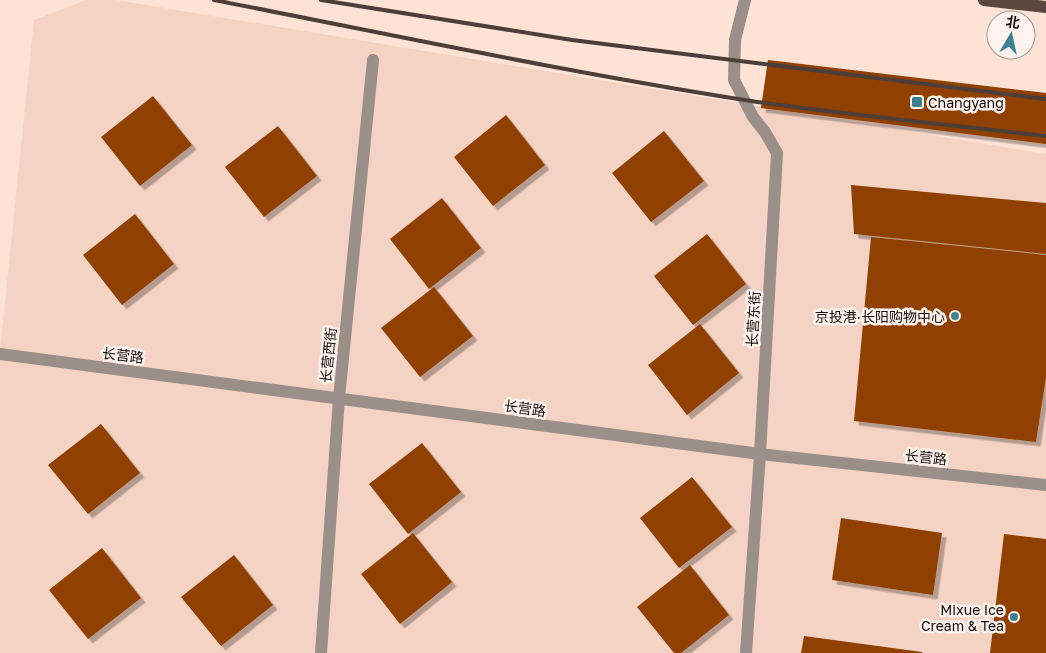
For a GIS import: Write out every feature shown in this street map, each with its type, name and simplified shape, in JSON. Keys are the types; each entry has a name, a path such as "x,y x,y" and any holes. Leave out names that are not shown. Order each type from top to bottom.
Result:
{"main road":[{"path":"984,0 1046,7"}],"street":[{"name":"长营东街","path":"745,0 735,40 734,80 753,117 765,132 777,153 760,454 746,653"},
{"name":"长营西街","path":"321,653 339,398 373,60"},
{"name":"长营路","path":"0,354 760,454 1046,485"}],"shaded area":[{"path":"86,0 116,0 1046,154 1046,653 0,653 0,350 34,20"}],"building":[{"path":"768,60 1046,93 1046,144 761,108"},
{"path":"153,96 192,145 140,186 101,137"},
{"path":"506,115 545,165 493,206 454,157"},
{"path":"278,126 317,176 264,217 225,167"},
{"path":"664,131 704,181 651,222 612,173"},
{"path":"851,185 1046,203 1046,254 854,234"},
{"path":"442,198 481,248 429,289 390,239"},
{"path":"135,214 174,264 122,305 83,255"},
{"path":"707,234 746,284 693,325 654,276"},
{"name":"京投港·长阳购物中心","path":"871,237 1046,255 1046,377 1036,442 854,421"},
{"path":"434,287 473,336 420,377 381,328"},
{"path":"700,324 739,373 687,415 648,365"},
{"path":"101,424 140,473 88,514 48,465"},
{"path":"422,443 461,492 408,534 369,484"},
{"path":"692,477 732,527 679,568 640,518"},
{"path":"841,518 942,533 933,595 832,580"},
{"path":"413,533 452,582 400,624 361,574"},
{"path":"1004,534 1046,539 1046,653 990,653"},
{"path":"102,548 141,598 88,639 49,590"},
{"path":"234,555 273,605 221,646 181,597"},
{"path":"690,565 729,615 681,653 674,653 637,607"},
{"path":"804,636 922,652 922,653 801,653"}],"railway":[{"path":"214,0 482,53 751,101 1046,136"},
{"path":"321,0 572,40 1046,99"}],"place":[{"name":"Changyang","path":"917,102"},
{"name":"京投港·长阳购物中心","path":"955,316"},
{"name":"Mixue Ice Cream & Tea","path":"1014,617"}]}
